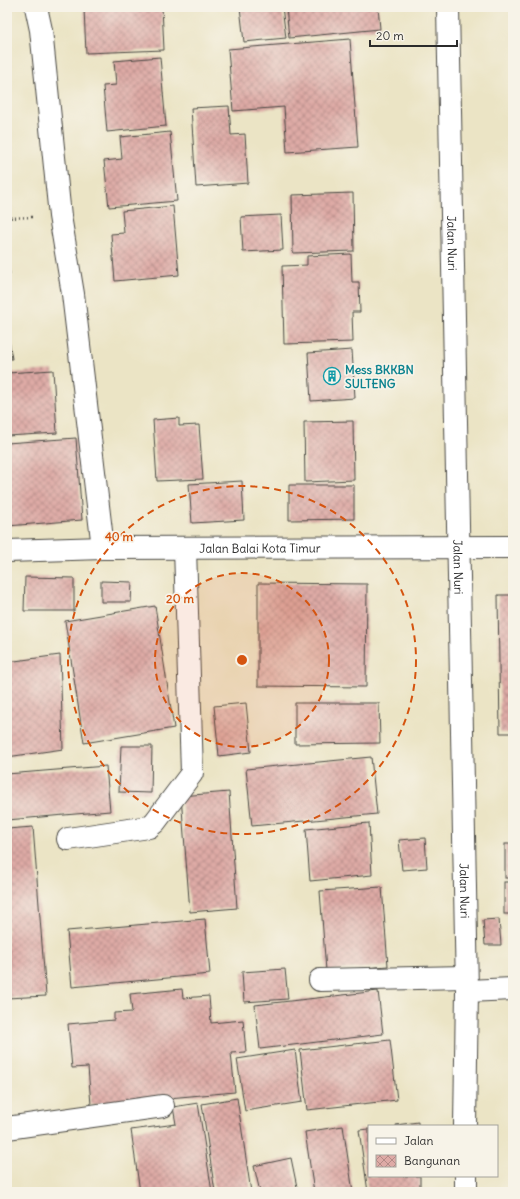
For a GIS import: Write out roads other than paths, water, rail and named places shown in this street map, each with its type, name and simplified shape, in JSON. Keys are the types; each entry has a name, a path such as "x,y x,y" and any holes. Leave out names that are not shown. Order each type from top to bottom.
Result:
{"street":[{"path":"36,7 42,30 60,216 73,294 103,548"},
{"name":"Jalan Nuri","path":"448,7 466,984 465,1125"},
{"name":"Jalan Balai Kota Timur","path":"7,551 103,548 513,547"},
{"path":"68,839 149,827 155,822 192,773 185,548"},
{"path":"320,980 466,984 513,988"},
{"path":"7,1128 163,1106"},
{"path":"466,1177 466,1192"}],"place":[{"name":"Mess BKKBN SULTENG","path":"332,376"}]}
